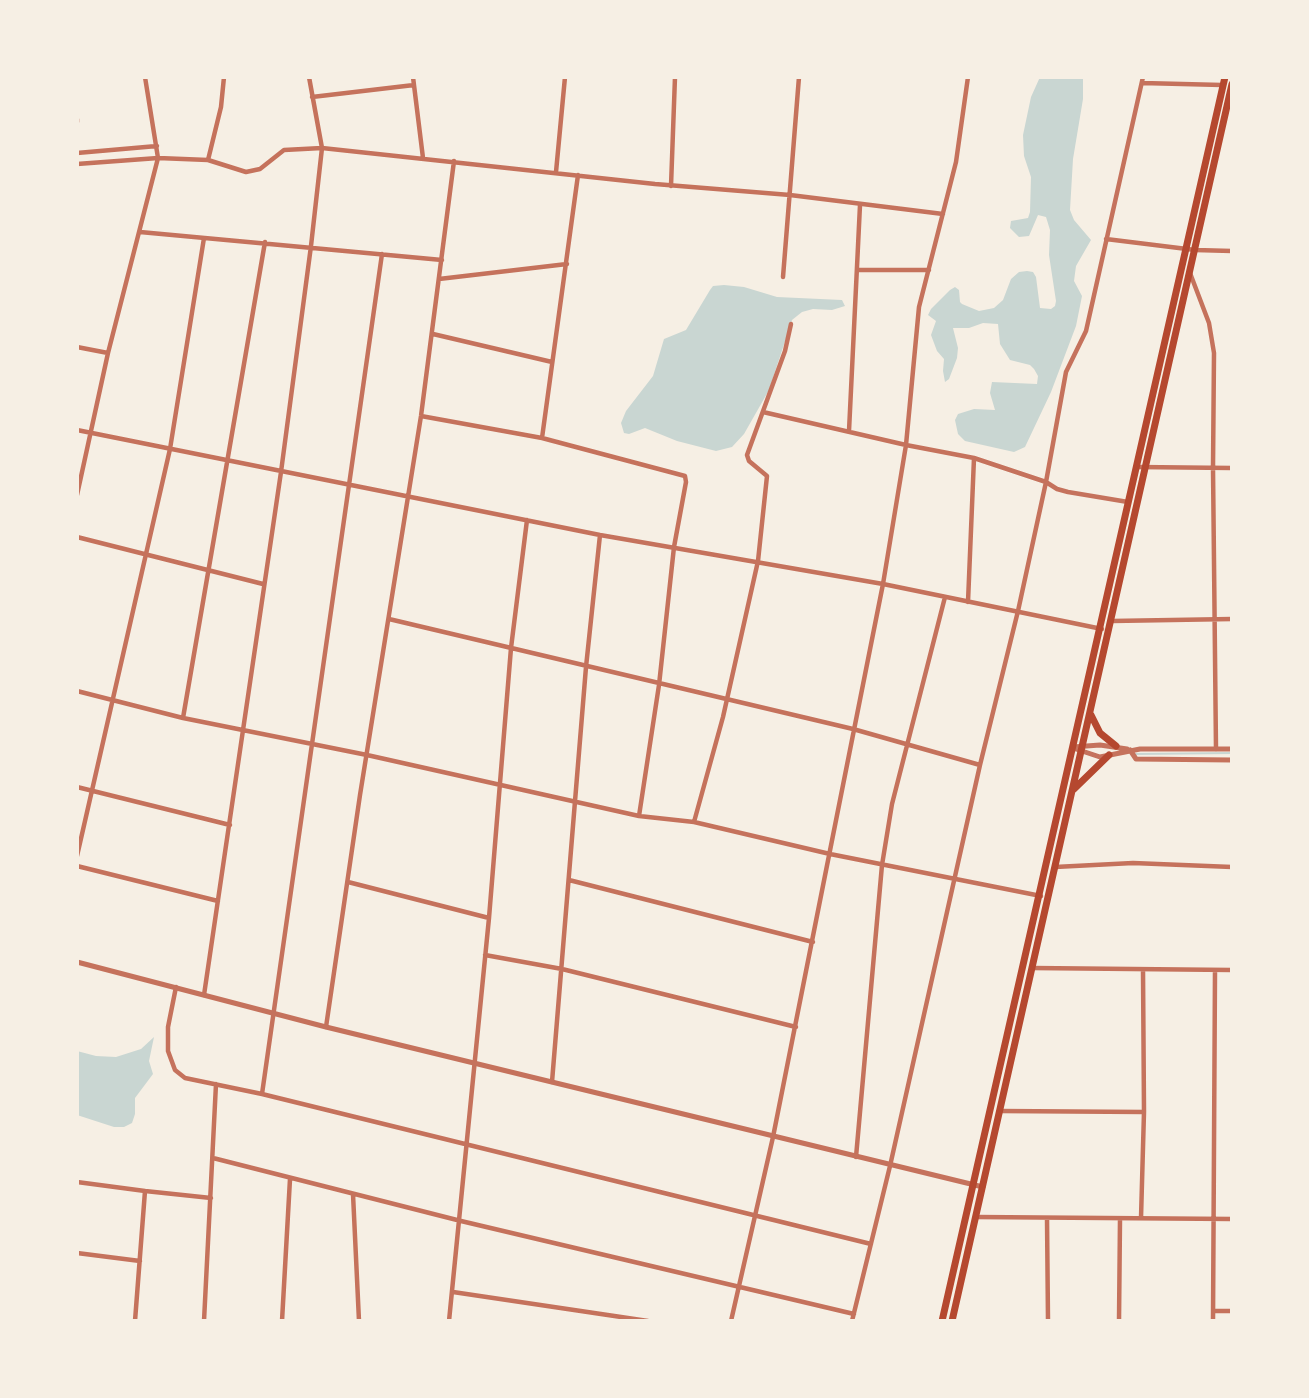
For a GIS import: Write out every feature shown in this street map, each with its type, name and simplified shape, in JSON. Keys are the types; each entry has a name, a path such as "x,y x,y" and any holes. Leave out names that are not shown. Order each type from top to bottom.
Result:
{"highway":[{"path":"942,1321 1223,81"},
{"path":"952,1321 1232,84"},
{"path":"1090,714 1100,733 1116,746"},
{"path":"1074,790 1109,755"}],"street":[{"path":"77,495 108,354 158,158 145,77"},
{"path":"208,160 221,107 224,77"},
{"path":"204,995 281,472 311,246 322,148 309,77"},
{"path":"413,77 424,158"},
{"path":"556,172 565,77"},
{"path":"671,186 675,77"},
{"path":"783,277 799,77"},
{"path":"731,1321 796,1027 883,584 906,446 919,307 956,162 968,77"},
{"path":"852,1321 1018,611 1066,372 1086,331 1143,80 1223,81"},
{"path":"313,97 414,85"},
{"path":"77,153 157,146"},
{"path":"77,164 158,158 208,160 238,171 254,172 284,150 322,148 671,186 790,195 943,215"},
{"path":"327,1027 421,416 454,161"},
{"path":"542,438 578,175"},
{"path":"849,431 860,205"},
{"path":"140,232 442,260"},
{"path":"77,856 170,449 204,238"},
{"path":"1106,239 1195,250 1232,251"},
{"path":"183,718 206,572 265,242"},
{"path":"262,1094 382,254"},
{"path":"439,279 566,264"},
{"path":"857,270 929,270"},
{"path":"1190,272 1209,323 1214,353 1216,749"},
{"path":"694,821 727,700 758,561 767,476 749,461 747,455 785,351 791,324"},
{"path":"433,334 552,362"},
{"path":"77,348 108,354"},
{"path":"763,412 906,446 974,458 1046,482 1057,489 1129,502"},
{"path":"421,416 542,438 680,472 685,476 674,547 659,685 639,816"},
{"path":"77,429 600,535 883,584 1110,630"},
{"path":"968,602 974,458"},
{"path":"1137,467 1232,468"},
{"path":"449,1321 489,918 511,648 527,520"},
{"path":"552,1082 586,667 600,535"},
{"path":"77,537 206,572 263,584"},
{"path":"856,1157 882,864 892,804 945,597"},
{"path":"389,619 853,729 981,765"},
{"path":"1112,621 1232,619"},
{"path":"77,691 183,718 312,743 639,816 694,821 830,854 1048,897"},
{"path":"1073,747 1083,749 1116,746 1130,750 1136,759 1232,760"},
{"path":"1083,749 1096,757 1130,750 1232,749"},
{"path":"77,787 230,825"},
{"path":"1055,867 1133,863 1232,867"},
{"path":"77,866 218,901"},
{"path":"569,880 813,942"},
{"path":"348,882 489,918"},
{"path":"485,955 562,969 796,1027"},
{"path":"77,962 327,1027 983,1187"},
{"path":"1032,968 1232,971"},
{"path":"1141,1219 1144,1112 1143,970"},
{"path":"1213,1321 1215,970"},
{"path":"176,988 168,1027 168,1051 179,1075 185,1078 262,1094 871,1244"},
{"path":"204,1321 216,1084"},
{"path":"1000,1111 1144,1112"},
{"path":"213,1158 461,1221 854,1314"},
{"path":"282,1321 290,1179"},
{"path":"77,1182 211,1198"},
{"path":"135,1321 145,1191"},
{"path":"353,1194 359,1321"},
{"path":"976,1217 1232,1219"},
{"path":"1047,1218 1048,1321"},
{"path":"1119,1321 1120,1219"},
{"path":"77,1253 140,1261"},
{"path":"453,1292 648,1321"},
{"path":"1213,1311 1232,1311"}],"shaded area":[{"path":"1040,77 1083,77 1083,99 1073,159 1070,210 1074,220 1091,240 1076,266 1074,281 1082,296 1076,326 1051,392 1025,447 1014,452 965,441 958,434 955,420 958,414 974,409 995,410 990,393 992,382 1037,384 1038,376 1034,369 1030,365 1010,360 1000,344 998,324 983,323 969,328 953,328 958,348 957,358 949,379 945,382 944,359 937,351 931,335 936,321 928,315 955,287 959,290 962,304 979,311 994,308 1003,300 1011,279 1019,272 1027,271 1033,272 1036,277 1040,308 1051,309 1055,306 1049,255 1050,230 1046,217 1038,215 1029,236 1019,237 1010,228 1011,221 1028,218 1030,212 1031,177 1024,156 1023,135 1031,97"},
{"path":"713,286 744,287 777,297 842,300 845,306 832,310 813,309 802,312 792,320 769,390 744,434 732,447 716,451 677,441 645,428 629,434 624,433 621,423 626,411 653,376 664,339 686,330"},
{"path":"154,1037 149,1061 153,1074 135,1098 132,1123 124,1127 114,1127 77,1115 77,1051 116,1057 141,1049"}],"waterway":[{"path":"1135,754 1232,753"}]}
